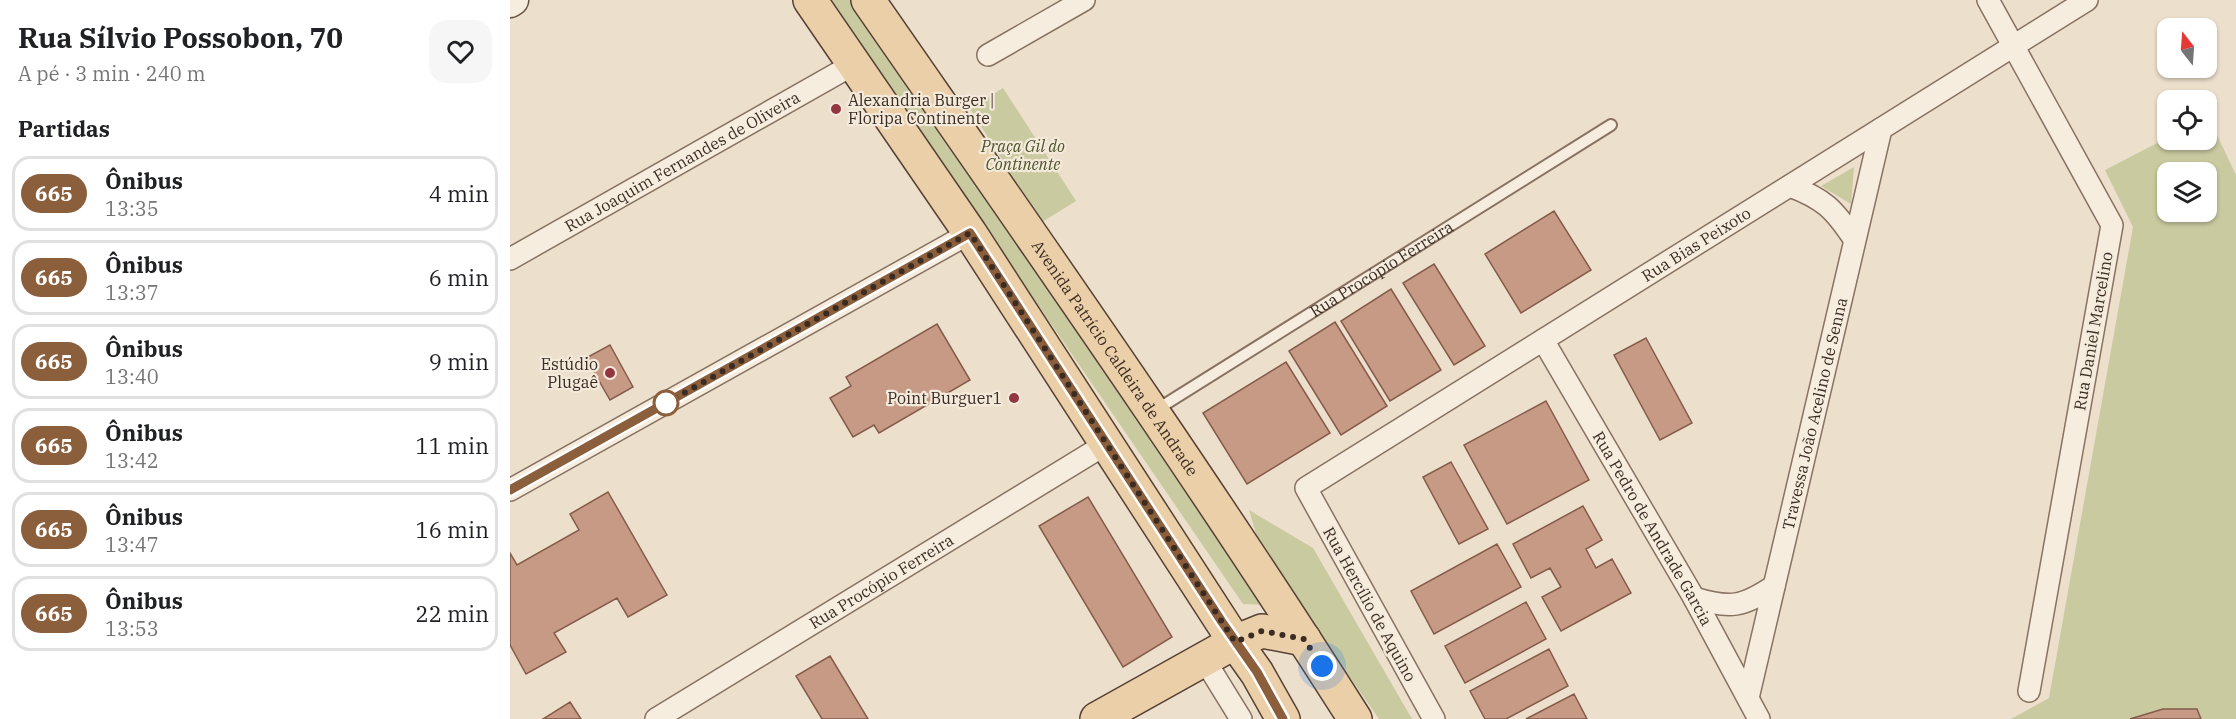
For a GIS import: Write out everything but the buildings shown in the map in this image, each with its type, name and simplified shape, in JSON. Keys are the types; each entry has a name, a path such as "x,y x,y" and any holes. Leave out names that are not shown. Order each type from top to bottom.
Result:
{"main road":[{"path":"810,0 970,233 1235,642 1257,672 1283,719"},
{"name":"Avenida Patrício Caldeira de Andrade","path":"868,0 1152,413 1355,719"},
{"path":"1097,719 1235,642 1262,631 1304,639"}],"street":[{"path":"988,55 1084,0"},
{"name":"Rua Daniel Marcelino","path":"1988,0 2112,225 2030,691"},
{"name":"Rua Bias Peixoto","path":"1306,488 2087,0"},
{"name":"Rua Joaquim Fernandes de Oliveira","path":"510,259 854,64"},
{"name":"Travessa João Acelino de Senna","path":"1748,698 1881,129"},
{"path":"1790,186 1814,195 1829,207 1854,239"},
{"path":"510,490 970,233"},
{"name":"Rua Pedro de Andrade Garcia","path":"1543,340 1694,598 1759,719"},
{"name":"Rua Procópio Ferreira","path":"656,719 1106,444"},
{"name":"Rua Hercílio de Aquino","path":"1306,488 1434,719"},
{"path":"1694,598 1730,606 1756,598 1774,586"},
{"path":"1204,659 1241,719"}],"lane":[{"name":"Rua Procópio Ferreira","path":"1152,413 1611,125"}],"green space":[{"path":"829,0 856,0 1270,605 1243,604"},
{"name":"Praça Gil do Continente","path":"1003,88 1076,201 1042,222 970,109"},
{"path":"2217,135 2236,175 2236,719 2011,719 2049,698 2133,227 2105,170 2157,143 2157,150 2217,150"},
{"path":"1854,167 1851,204 1821,186"},
{"path":"1249,510 1313,548 1412,719 1379,719 1260,547"}],"bus line":[{"name":"665","path":"510,490 970,233 1235,642 1257,672 1283,719"}],"place":[{"name":"Alexandria Burger | Floripa Continente","path":"836,109"},
{"name":"Estúdio Plugaê","path":"610,373"},
{"name":"Point Burguer1","path":"1014,398"}],"route":[{"path":"666,403 970,233 1235,642 1262,631 1304,639 1322,666"}]}
